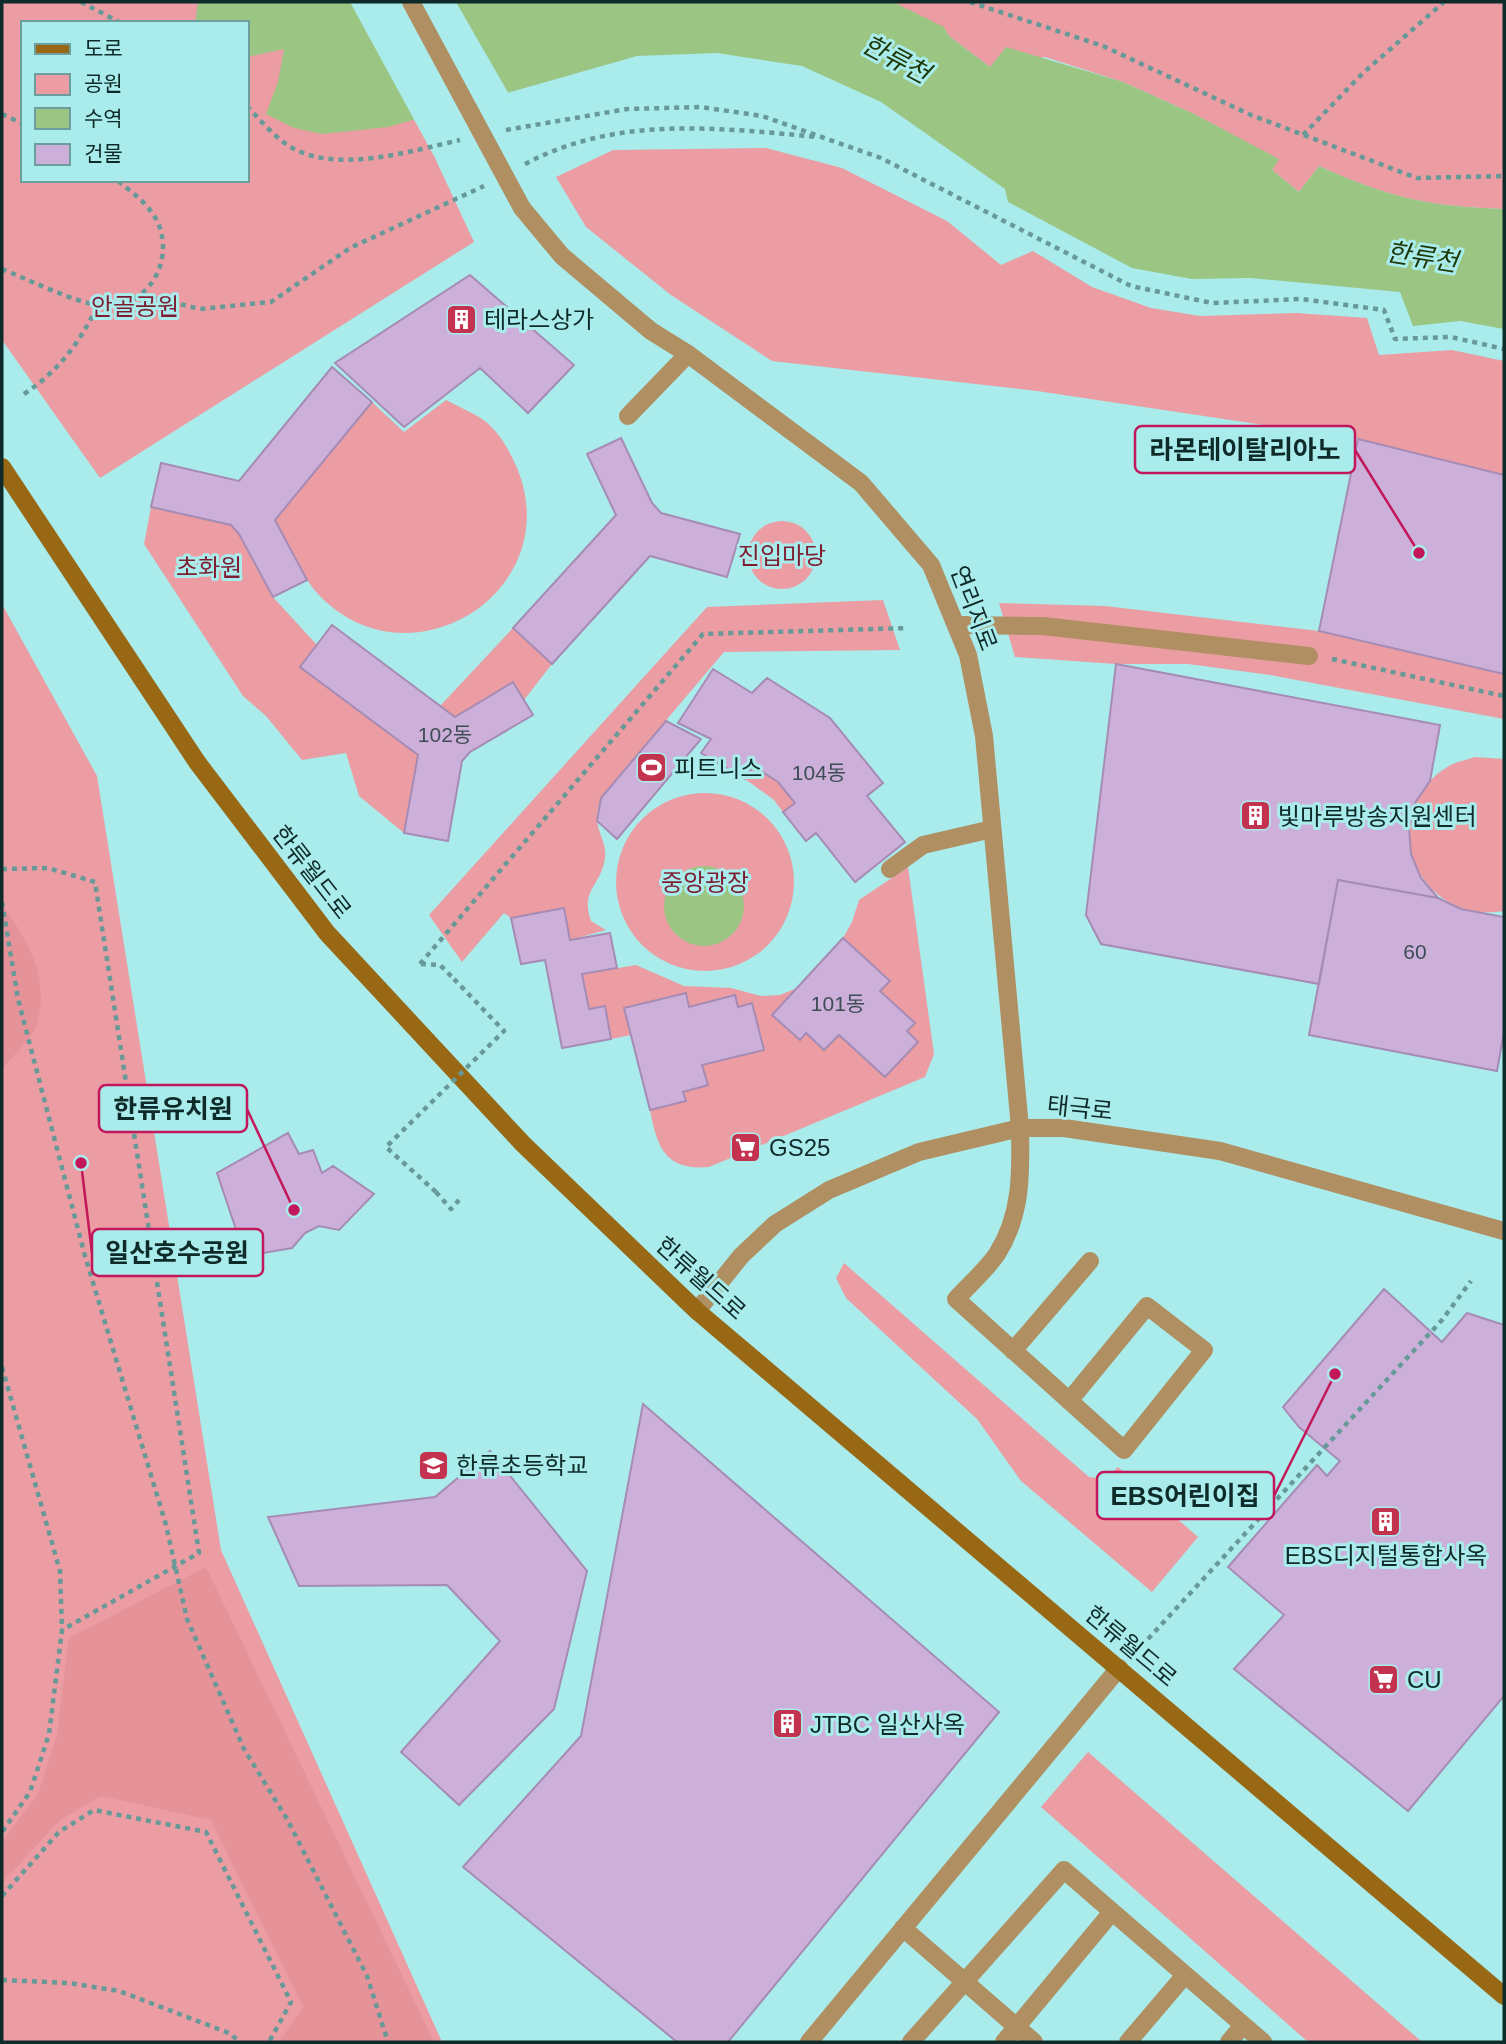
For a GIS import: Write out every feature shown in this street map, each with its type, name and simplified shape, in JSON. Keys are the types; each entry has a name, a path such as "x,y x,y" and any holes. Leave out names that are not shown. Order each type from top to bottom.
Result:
{"main road":[{"name":"한류월드로","path":"2,467 197,762 327,933 514,1135 697,1311 1504,1996"}],"street":[{"name":"연리지로","path":"411,2 523,208 562,256 652,331 688,354 861,483 931,565 958,625 968,655 984,736 1020,1128 1021,1188 1018,1203 997,1254 957,1299 1013,1351"},
{"path":"628,416 688,354"},
{"path":"958,625 1043,626 1309,656"},
{"path":"890,869 923,845 992,829"},
{"name":"태극로","path":"697,1311 741,1256 775,1224 829,1190 919,1152 1020,1128 1064,1128 1220,1151 1504,1230"},
{"path":"1069,1401 1147,1306 1204,1350 1124,1450 1069,1401 1013,1351 1090,1261"},
{"path":"808,2042 1119,1668"},
{"path":"911,2042 1064,1870 1263,2042"},
{"path":"1004,2042 1112,1912"},
{"path":"903,1928 1034,2042"},
{"path":"1128,2042 1185,1975"},
{"path":"1229,2042 1243,2025"}],"path":[{"path":"81,2 117,21"},
{"path":"970,2 1103,46 1251,116 1417,178 1504,176"},
{"path":"1303,135 1363,73 1444,2"},
{"path":"248,107 287,145 321,158 360,160 468,138"},
{"path":"494,132 627,109 701,107 762,116 881,158 1131,286 1212,303 1301,299 1384,310 1395,339 1451,337 1504,349"},
{"path":"2,114 21,123"},
{"path":"521,166 543,155 602,136 696,126 825,137"},
{"path":"2,269 98,305 125,304 142,295 158,275 163,251 160,229 150,208 119,182"},
{"path":"142,295 200,309 271,302 350,248 488,184"},
{"path":"24,394 60,365 80,342 98,305"},
{"path":"459,1200 451,1209 386,1147 504,1031 440,965 420,964 703,634 908,628"},
{"path":"2,869 48,868 95,882 200,1553 62,1629"},
{"path":"2,902 18,999 85,1256 166,1525 187,1619 244,1749 287,1819 367,1976 388,2042"},
{"path":"1148,1639 1442,1320 1471,1281"},
{"path":"2,1367 60,1571 62,1629 49,1734 30,1792 2,1832"},
{"path":"2,1896 59,1832 94,1810 206,1832 291,2002 269,2042"},
{"path":"2,1980 69,1983 119,1991 229,2034 240,2042"}],"green space":[{"name":"안골공원","path":"2,2 350,2 435,158 474,242 100,478 2,340"},
{"path":"893,2 1504,2 1504,209 1454,206 1409,198 1366,186 1319,166 1299,192 1272,170 1278,159 1196,115 1123,82 1045,57 990,67 949,36"},
{"path":"766,148 842,168 947,221 1001,265 1033,251 1092,287 1151,308 1200,316 1296,313 1367,318 1379,355 1452,350 1504,361 1504,475 1358,439 1037,391 772,361 671,295 586,227 556,177 613,150"},
{"path":"446,400 491,427 514,461 527,513 520,553 500,587 471,614 434,629 395,633 355,621 312,587 275,520 372,402 404,432"},
{"name":"초화원","path":"151,507 231,525 239,534 273,597 317,645 301,667 418,755 404,833 359,796 346,753 302,760 266,716 243,696 144,544"},
{"name":"진입마당","path":"782,521 795,524 806,531 813,542 816,555 813,568 806,579 795,586 782,589 769,586 758,579 751,568 748,555 751,542 758,531 769,524"},
{"path":"883,600 900,650 724,652 601,797 597,820 605,858 590,895 588,911 591,921 606,930 570,940 564,908 511,918 504,913 462,962 429,915 707,607"},
{"path":"999,603 1105,606 1319,631 1504,674 1504,719 1270,675 1188,664 1116,664 1015,657"},
{"path":"2,604 97,776 221,1550 442,2042 2,2042"},
{"path":"513,628 552,664 524,700 513,682 455,717 440,706"},
{"path":"1475,757 1504,759 1504,911 1473,911 1447,901 1427,884 1414,861 1409,836 1412,810 1425,786 1449,766"},
{"path":"753,766 778,782 795,803 783,812 774,800 745,779"},
{"name":"중앙광장","path":"705,793 739,799 768,819 788,848 794,882 788,916 768,945 739,965 705,971 671,965 642,945 622,916 616,882 622,848 642,819 671,799"},
{"path":"908,867 934,1054 925,1077 709,1167 682,1165 673,1160 660,1145 650,1110 686,1101 683,1092 707,1085 702,1065 764,1050 752,1004 738,1007 735,995 689,1007 624,1008 631,1035 611,1039 605,1007 589,1009 582,974 636,965 684,986 731,988 761,996 780,995 797,988 772,1015 800,1040 806,1033 824,1050 839,1035 885,1077 918,1042 907,1031 915,1023 880,991 890,980 843,938 859,900"},
{"path":"844,1263 1089,1477 1106,1479 1118,1467 1198,1537 1152,1592 1021,1481 977,1419 846,1298 836,1278"},
{"path":"1088,1752 1422,2042 1308,2042 1041,1807"}],"shaded area":[{"path":"2,905 29,947 39,977 41,993 34,1031 2,1069"},
{"path":"206,1567 434,2042 279,2042 303,2007 211,1820 101,1796 59,1821 2,1883 2,1842 38,1794 57,1735 69,1638"}],"water":[{"name":"한류천","path":"198,2 893,2 944,27 949,36 990,67 1006,47 1123,82 1196,115 1279,159 1272,170 1299,192 1319,166 1366,186 1409,198 1454,206 1504,209 1504,329 1460,321 1413,326 1400,292 1251,278 1192,279 1132,268 1008,202 1005,189 881,102 802,66 717,53 637,56 388,127 322,134 294,128 266,114 278,82 284,49 248,57 248,21 195,21"},
{"path":"704,866 719,869 732,878 741,891 744,906 741,921 732,934 719,943 704,946 689,943 676,934 667,921 664,906 667,891 676,878 689,869"}],"pier":[{"path":"350,2 456,2 510,96 416,123"}],"building":[{"name":"테라스상가","path":"470,275 574,365 528,413 480,368 404,427 335,363"},
{"path":"332,367 372,402 275,520 307,580 273,597 239,534 231,525 151,507 161,463 239,481"},
{"path":"621,438 652,503 661,513 740,534 727,577 650,556 552,664 513,628 616,515 587,454"},
{"path":"1358,439 1504,475 1504,674 1319,631"},
{"path":"332,625 455,717 513,682 533,715 470,752 462,761 448,841 404,833 418,755 300,667"},
{"name":"빛마루방송지원센터","path":"1116,664 1440,725 1430,781 1415,803 1409,828 1411,854 1421,878 1438,898 1338,880 1319,984 1101,944 1086,915"},
{"path":"713,669 752,693 767,678 830,718 883,783 867,796 905,842 855,882 816,833 806,841 783,812 795,803 778,782 753,766 745,779 701,753 711,739 678,723"},
{"name":"피트니스","path":"666,721 701,739 617,839 597,821 601,798"},
{"name":"빛마루방송지원센터","path":"1338,880 1438,898 1461,909 1504,917 1504,1032 1497,1071 1309,1035"},
{"path":"564,908 570,940 610,933 617,968 582,974 589,1009 605,1006 611,1039 562,1048 545,960 521,964 511,918"},
{"path":"843,938 890,981 880,991 915,1023 907,1031 918,1042 885,1077 839,1035 824,1050 806,1033 800,1040 772,1015"},
{"path":"686,993 689,1007 735,995 738,1007 752,1003 764,1050 702,1065 708,1085 683,1092 686,1101 650,1110 624,1008"},
{"path":"288,1133 299,1154 313,1150 322,1173 333,1166 374,1194 339,1230 319,1226 305,1233 292,1248 245,1256 217,1173"},
{"name":"EBS디지털통합사옥","path":"1384,1289 1442,1342 1467,1313 1504,1325 1504,1696 1408,1811 1234,1669 1284,1615 1228,1567 1317,1465 1327,1476 1340,1461 1299,1427 1283,1407"},
{"name":"JTBC 일산사옥","path":"643,1404 999,1712 728,2042 677,2042 463,1867 581,1736"},
{"path":"490,1451 587,1571 554,1709 459,1805 401,1752 500,1641 447,1585 299,1586 268,1517 435,1497"}],"place":[{"name":"테라스상가","path":"461,319"},
{"name":"라몬테이탈리아노","path":"1419,553"},
{"name":"피트니스","path":"651,768"},
{"name":"빛마루방송지원센터","path":"1255,816"},
{"name":"GS25","path":"746,1147"},
{"name":"일산호수공원","path":"81,1163"},
{"name":"한류유치원","path":"294,1210"},
{"name":"EBS어린이집","path":"1335,1374"},
{"name":"한류초등학교","path":"433,1465"},
{"name":"EBS디지털통합사옥","path":"1386,1521"},
{"name":"CU","path":"1384,1679"},
{"name":"JTBC 일산사옥","path":"787,1724"}]}
